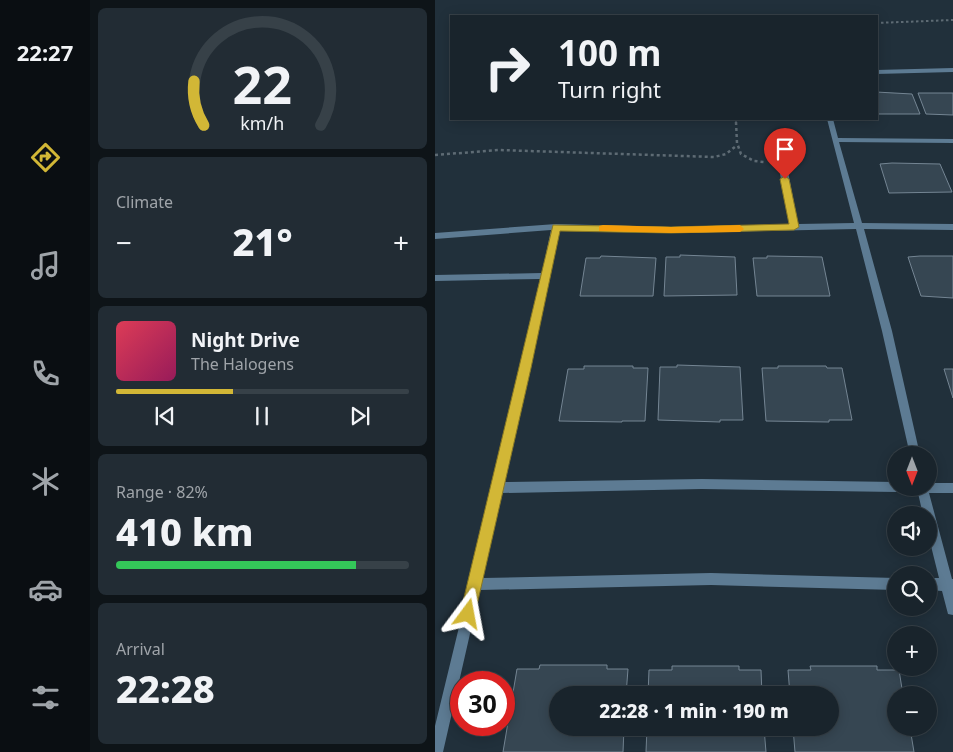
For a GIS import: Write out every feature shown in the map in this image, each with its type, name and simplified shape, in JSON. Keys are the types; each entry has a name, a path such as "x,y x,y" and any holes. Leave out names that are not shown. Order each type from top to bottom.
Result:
{"street":[{"path":"878,72 953,70"},
{"path":"830,120 887,331 913,446"},
{"path":"778,140 794,227"},
{"path":"835,140 953,142"},
{"path":"435,236 556,227 671,230 859,226 953,227"},
{"path":"436,752 496,488 526,368 556,227"},
{"path":"435,278 545,276"},
{"path":"496,488 702,484 887,487"},
{"path":"937,488 953,488"},
{"path":"925,496 950,585 953,609"},
{"path":"475,584 711,579 887,584"},
{"path":"937,584 950,585"}],"path":[{"path":"878,24 953,20"},
{"path":"737,120 736,146 748,159 760,162 782,162"},
{"path":"435,155 499,150 713,157 726,154 736,146"}],"building":[{"path":"878,92 912,94 920,114 878,114"},
{"path":"918,93 953,93 953,115 926,114"},
{"path":"880,164 940,164 952,192 889,193"},
{"path":"680,255 735,257 737,295 664,296 666,257 680,257"},
{"path":"601,256 656,258 653,296 580,296 586,258 600,258"},
{"path":"767,256 822,257 830,296 757,296 753,258 767,258"},
{"path":"953,256 953,298 921,296 908,257"},
{"path":"677,365 740,367 743,420 720,420 720,422 658,420 660,367 677,367"},
{"path":"584,366 633,366 633,368 648,368 645,421 559,421 568,369 584,369"},
{"path":"778,366 842,368 852,420 829,420 829,422 766,421 762,368 778,368"},
{"path":"944,369 953,369 953,398"},
{"path":"540,665 607,665 607,669 628,669 627,686 549,686 549,736 624,736 623,752 503,752 506,736 515,736 515,681 517,669 539,669"},
{"path":"672,666 739,666 739,670 761,670 762,686 648,686 649,670 672,670"},
{"path":"810,666 877,666 877,670 887,670 887,676 900,676 902,686 887,686 887,736 911,736 914,752 795,752 794,736 839,736 839,686 789,686 788,670 811,670"},
{"path":"647,736 765,736 766,752 646,752"}],"slow traffic":[{"path":"603,229 740,229"}],"route":[{"path":"468,614 496,488 526,368 556,227 671,230 794,227 785,179"}]}
